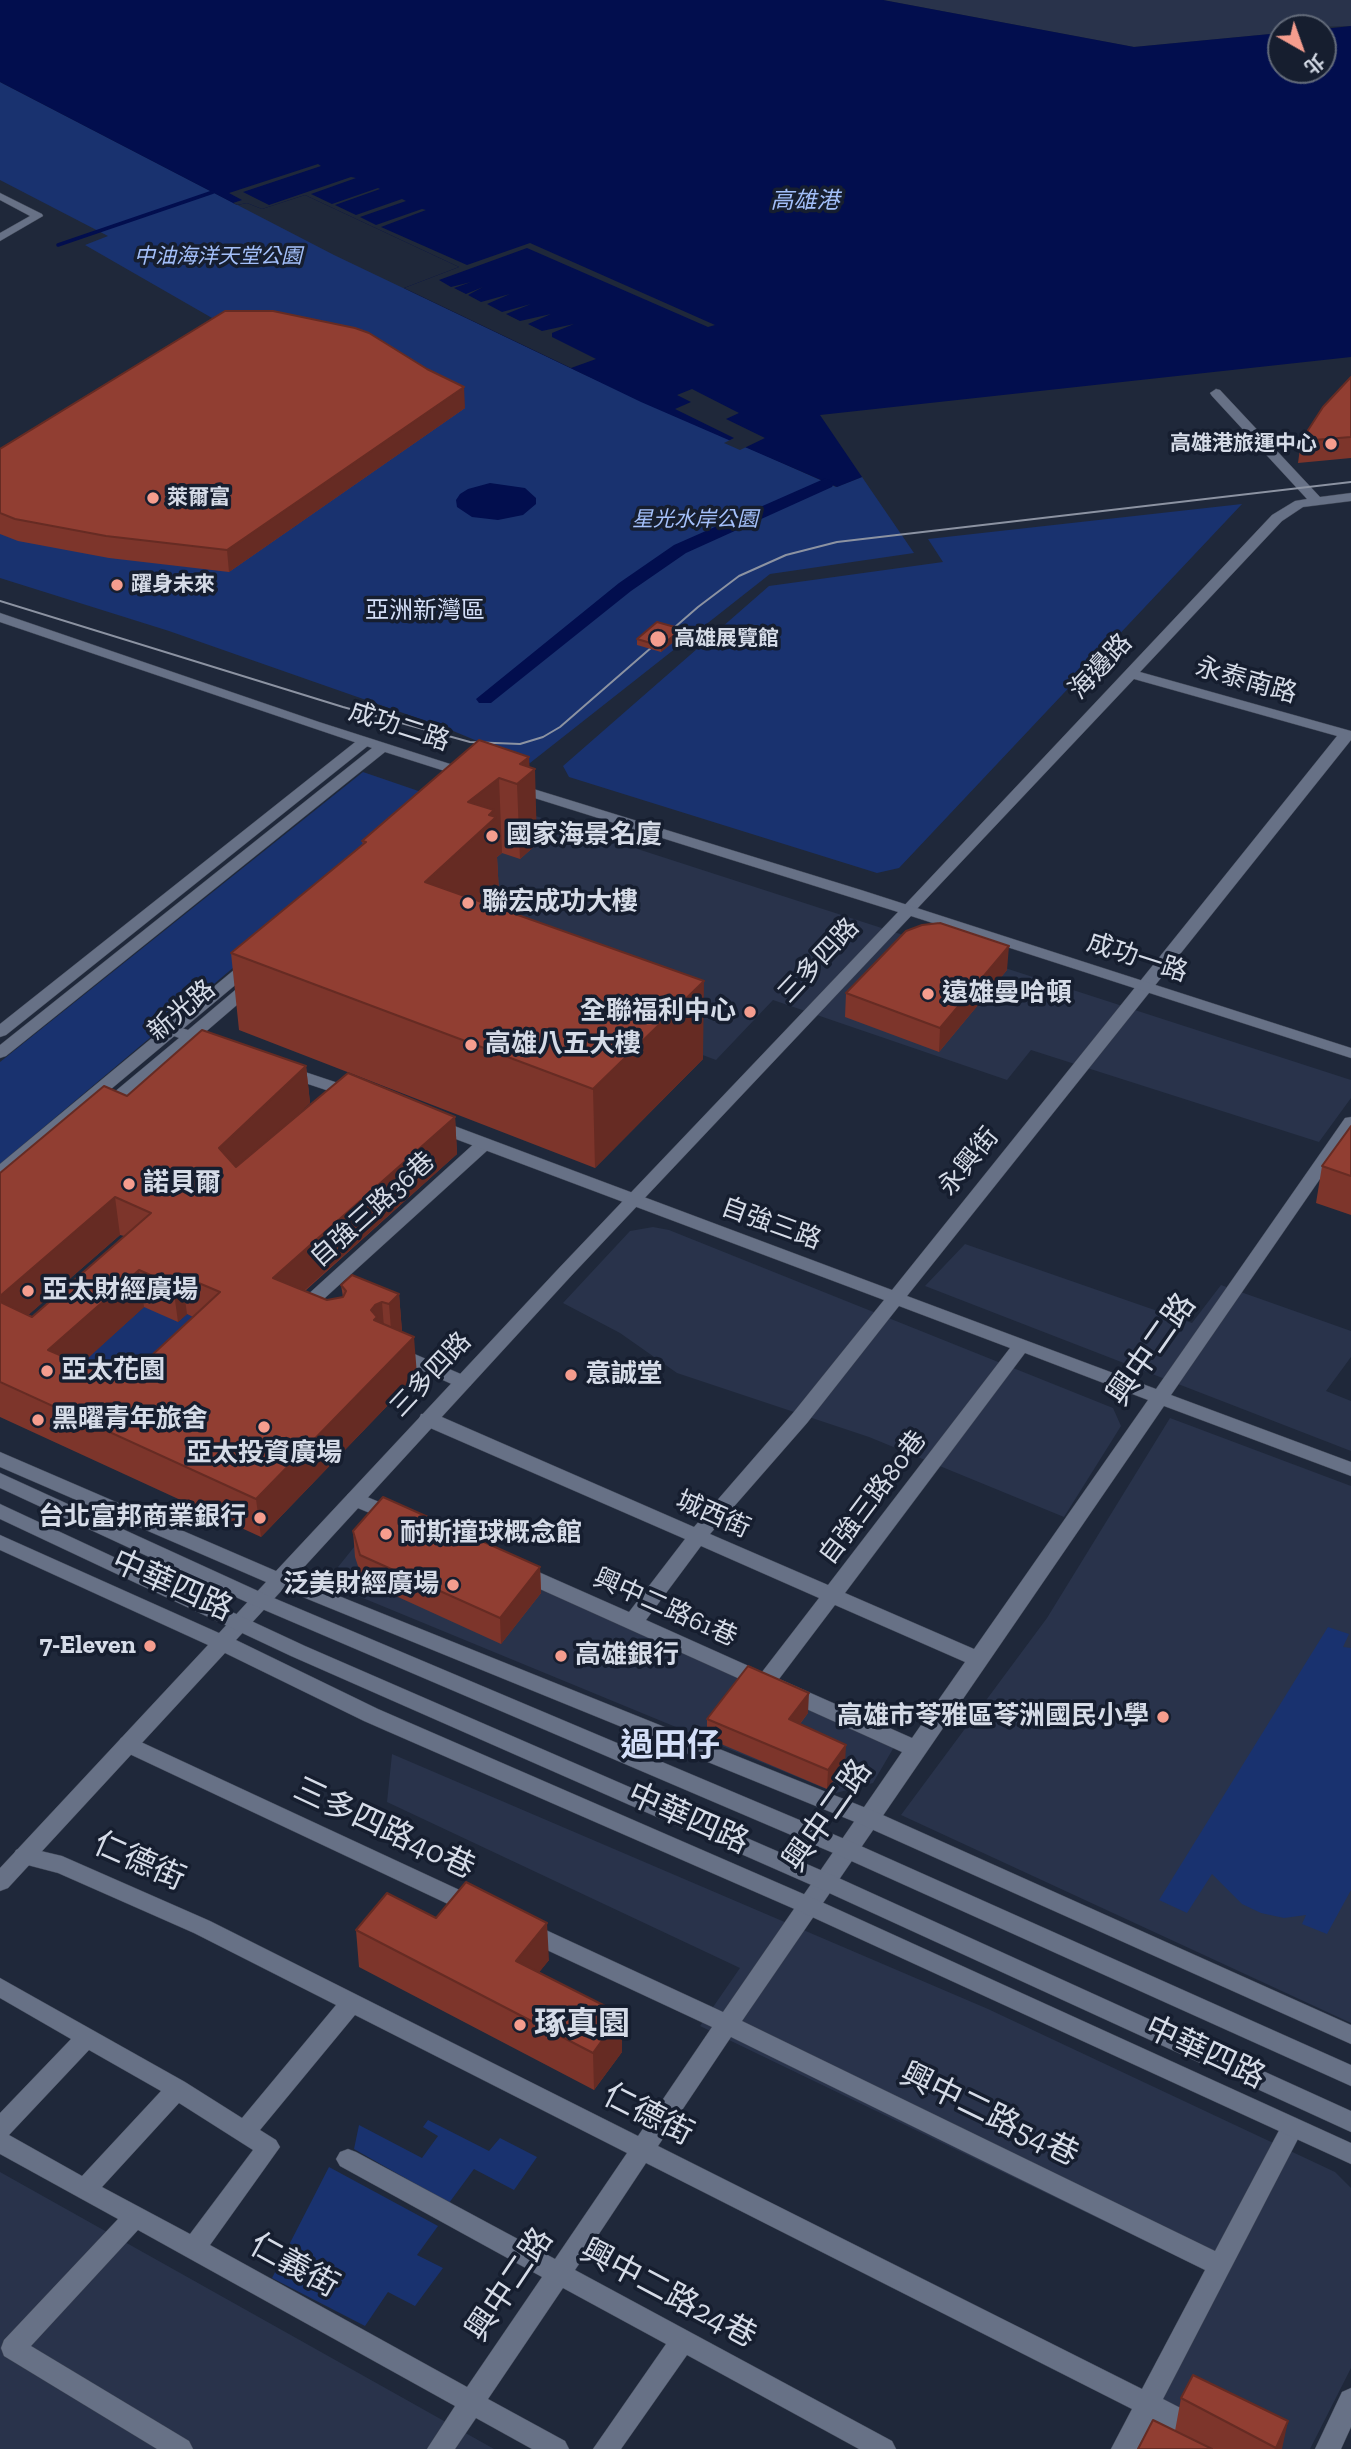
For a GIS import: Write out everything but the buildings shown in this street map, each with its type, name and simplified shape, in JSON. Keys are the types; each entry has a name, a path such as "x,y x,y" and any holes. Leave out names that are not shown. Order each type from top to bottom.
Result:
{"street":[{"path":"0,197 38,216 0,238"},
{"path":"1216,393 1316,501"},
{"name":"海邊路","path":"908,910 1277,518 1300,504 1351,497"},
{"name":"成功二路","path":"0,617 480,781 534,792 908,910"},
{"name":"永泰南路","path":"1129,673 1349,735"},
{"name":"永興街","path":"633,1622 698,1537 800,1418 1144,986 1349,735"},
{"path":"0,1032 364,742"},
{"path":"0,1053 381,748"},
{"name":"成功一路","path":"908,910 1351,1053"},
{"name":"三多四路","path":"0,1882 428,1419 908,910"},
{"name":"新光路","path":"0,1173 263,953"},
{"name":"新光路","path":"90,1122 269,970"},
{"path":"172,1030 227,1049"},
{"path":"271,1066 368,1100"},
{"name":"自強三路","path":"420,1119 1351,1469"},
{"name":"興中二路","path":"440,2449 807,1905 1351,1122"},
{"name":"自強三路36巷","path":"317,1322 296,1315 484,1144"},
{"name":"自強三路80巷","path":"766,1682 1021,1346"},
{"path":"386,1348 463,1382"},
{"name":"城西街","path":"428,1419 978,1659"},
{"name":"中華四路","path":"0,1459 220,1556 868,1818 1351,2035"},
{"name":"中華四路","path":"0,1480 262,1601 846,1849 1351,2076"},
{"path":"355,1499 418,1527"},
{"name":"中華四路","path":"0,1511 241,1624 824,1881 1351,2122"},
{"name":"中華四路","path":"0,1542 223,1643 371,1715 807,1905 1351,2154"},
{"name":"興中二路61巷","path":"494,1560 916,1749"},
{"name":"三多四路40巷","path":"128,1744 727,2024"},
{"name":"仁德街","path":"24,1856 62,1865 190,1922 1236,2449"},
{"path":"0,1987 177,2089 268,2147 193,2249"},
{"path":"244,2132 352,2003"},
{"name":"興中二路54巷","path":"727,2024 1222,2266"},
{"path":"0,2129 87,2037"},
{"path":"85,2189 177,2089"},
{"path":"1124,2449 1292,2128"},
{"name":"仁義街","path":"0,2142 556,2449"},
{"name":"興中二路24巷","path":"348,2159 883,2449"},
{"path":"135,2217 13,2348 180,2449"},
{"path":"606,2449 684,2339"},
{"path":"1328,2449 1351,2400"}],"shaded area":[{"path":"883,0 1351,0 1351,26 1337,26 1337,14 1267,14 1267,34 1134,47"},
{"path":"511,808 1351,1080 1351,1098 1319,1142 1031,1050 1007,1080 773,1000 716,1060 343,922"},
{"path":"653,1227 669,1230 1113,1408 1121,1426 1064,1517 869,1437 677,1373 620,1333 563,1303 630,1231"},
{"path":"965,1244 1192,1323 1221,1285 1351,1331 1351,1357 1326,1391 1351,1401 1351,1451 925,1286"},
{"name":"高雄市苓雅區苓洲國民小學","path":"1170,1418 1351,1486 1351,2023 901,1815 1047,1618"},
{"path":"379,1516 894,1747 873,1783 836,1793 358,1596 338,1567"},
{"path":"392,1754 988,2009 1335,2172 1351,2188 1351,2368 1310,2449 1131,2449 1220,2277 700,2026 740,1968 387,1802"},
{"path":"0,2172 494,2449 0,2449"}],"green space":[{"path":"0,82 334,255 581,373 836,487 862,477 914,553 770,574 530,763 446,728 169,631 0,578 0,457 219,322 85,245 108,236 0,180"},
{"path":"1242,504 899,868 877,873 569,777 563,766 769,586 943,562 928,539"},
{"path":"363,772 436,797 0,1164 0,1062"},
{"path":"154,1298 178,1322 187,1314 235,1335 135,1415 42,1399"},
{"path":"1328,1627 1349,1634 1343,1647 1351,1648 1351,1890 1327,1934 1302,1924 1306,1915 1284,1918 1261,1913 1242,1904 1212,1874 1187,1913 1159,1900"},
{"path":"428,2120 489,2151 500,2138 537,2157 514,2190 474,2169 449,2203 354,2149 359,2125 422,2158 438,2136 423,2127"},
{"path":"329,2167 438,2226 417,2255 443,2268 415,2306 388,2292 365,2326 272,2278"}],"water":[{"name":"高雄港","path":"0,0 883,0 1134,47 1267,34 1267,84 1337,84 1337,28 1351,26 1351,357 820,415 862,477 837,487 641,402 404,288 459,267 305,195 262,209 247,203 237,205 0,82"},
{"path":"490,483 525,488 536,498 536,504 523,515 498,520 472,517 457,507 456,500 460,494"}],"pier":[{"path":"318,164 321,166 243,192 269,205 351,177 356,178 311,194 332,204 378,188 380,189 335,205 356,215 402,199 406,201 360,217 376,225 422,209 426,210 381,227 467,265 530,243 715,325 708,327 527,248 439,280 451,287 471,282 454,288 466,294 483,287 468,295 481,302 510,294 487,304 502,312 531,304 506,314 520,321 551,314 528,324 542,331 574,324 552,333 552,337 596,359 571,368 404,288 459,267 305,195 262,209 247,203 237,205 233,203 242,200 229,193"},
{"path":"692,389 739,413 726,419 765,438 740,450 724,443 734,438 675,409 691,402 677,395"}],"waterway":[{"path":"58,245 213,192"},
{"path":"485,699 625,587 680,549 826,483"}],"tram line":[{"path":"0,601 343,707 470,742 520,744 543,737 560,727 698,607 739,576 786,555 837,542 1351,482"}],"place":[{"name":"高雄港旅運中心","path":"1331,444"},
{"name":"萊爾富","path":"153,498"},
{"name":"躍身未來","path":"117,585"},
{"name":"高雄展覽館","path":"658,639"},
{"name":"國家海景名廈","path":"492,836"},
{"name":"聯宏成功大樓","path":"468,903"},
{"name":"遠雄曼哈頓","path":"928,994"},
{"name":"全聯福利中心","path":"750,1012"},
{"name":"高雄八五大樓","path":"471,1045"},
{"name":"諾貝爾","path":"129,1184"},
{"name":"亞太財經廣場","path":"28,1291"},
{"name":"亞太花園","path":"47,1371"},
{"name":"意誠堂","path":"571,1375"},
{"name":"黑曜青年旅舍","path":"38,1420"},
{"name":"亞太投資廣場","path":"264,1427"},
{"name":"台北富邦商業銀行","path":"260,1518"},
{"name":"耐斯撞球概念館","path":"386,1534"},
{"name":"泛美財經廣場","path":"453,1585"},
{"name":"7-Eleven","path":"150,1646"},
{"name":"高雄銀行","path":"561,1656"},
{"name":"高雄市苓雅區苓洲國民小學","path":"1163,1717"},
{"name":"琢真園","path":"520,2025"}],"district":[{"name":"亞洲新灣區","path":"425,611"},
{"name":"過田仔","path":"670,1747"}],"park label":[{"name":"中油海洋天堂公園","path":"218,257"},
{"name":"星光水岸公園","path":"695,520"}]}
